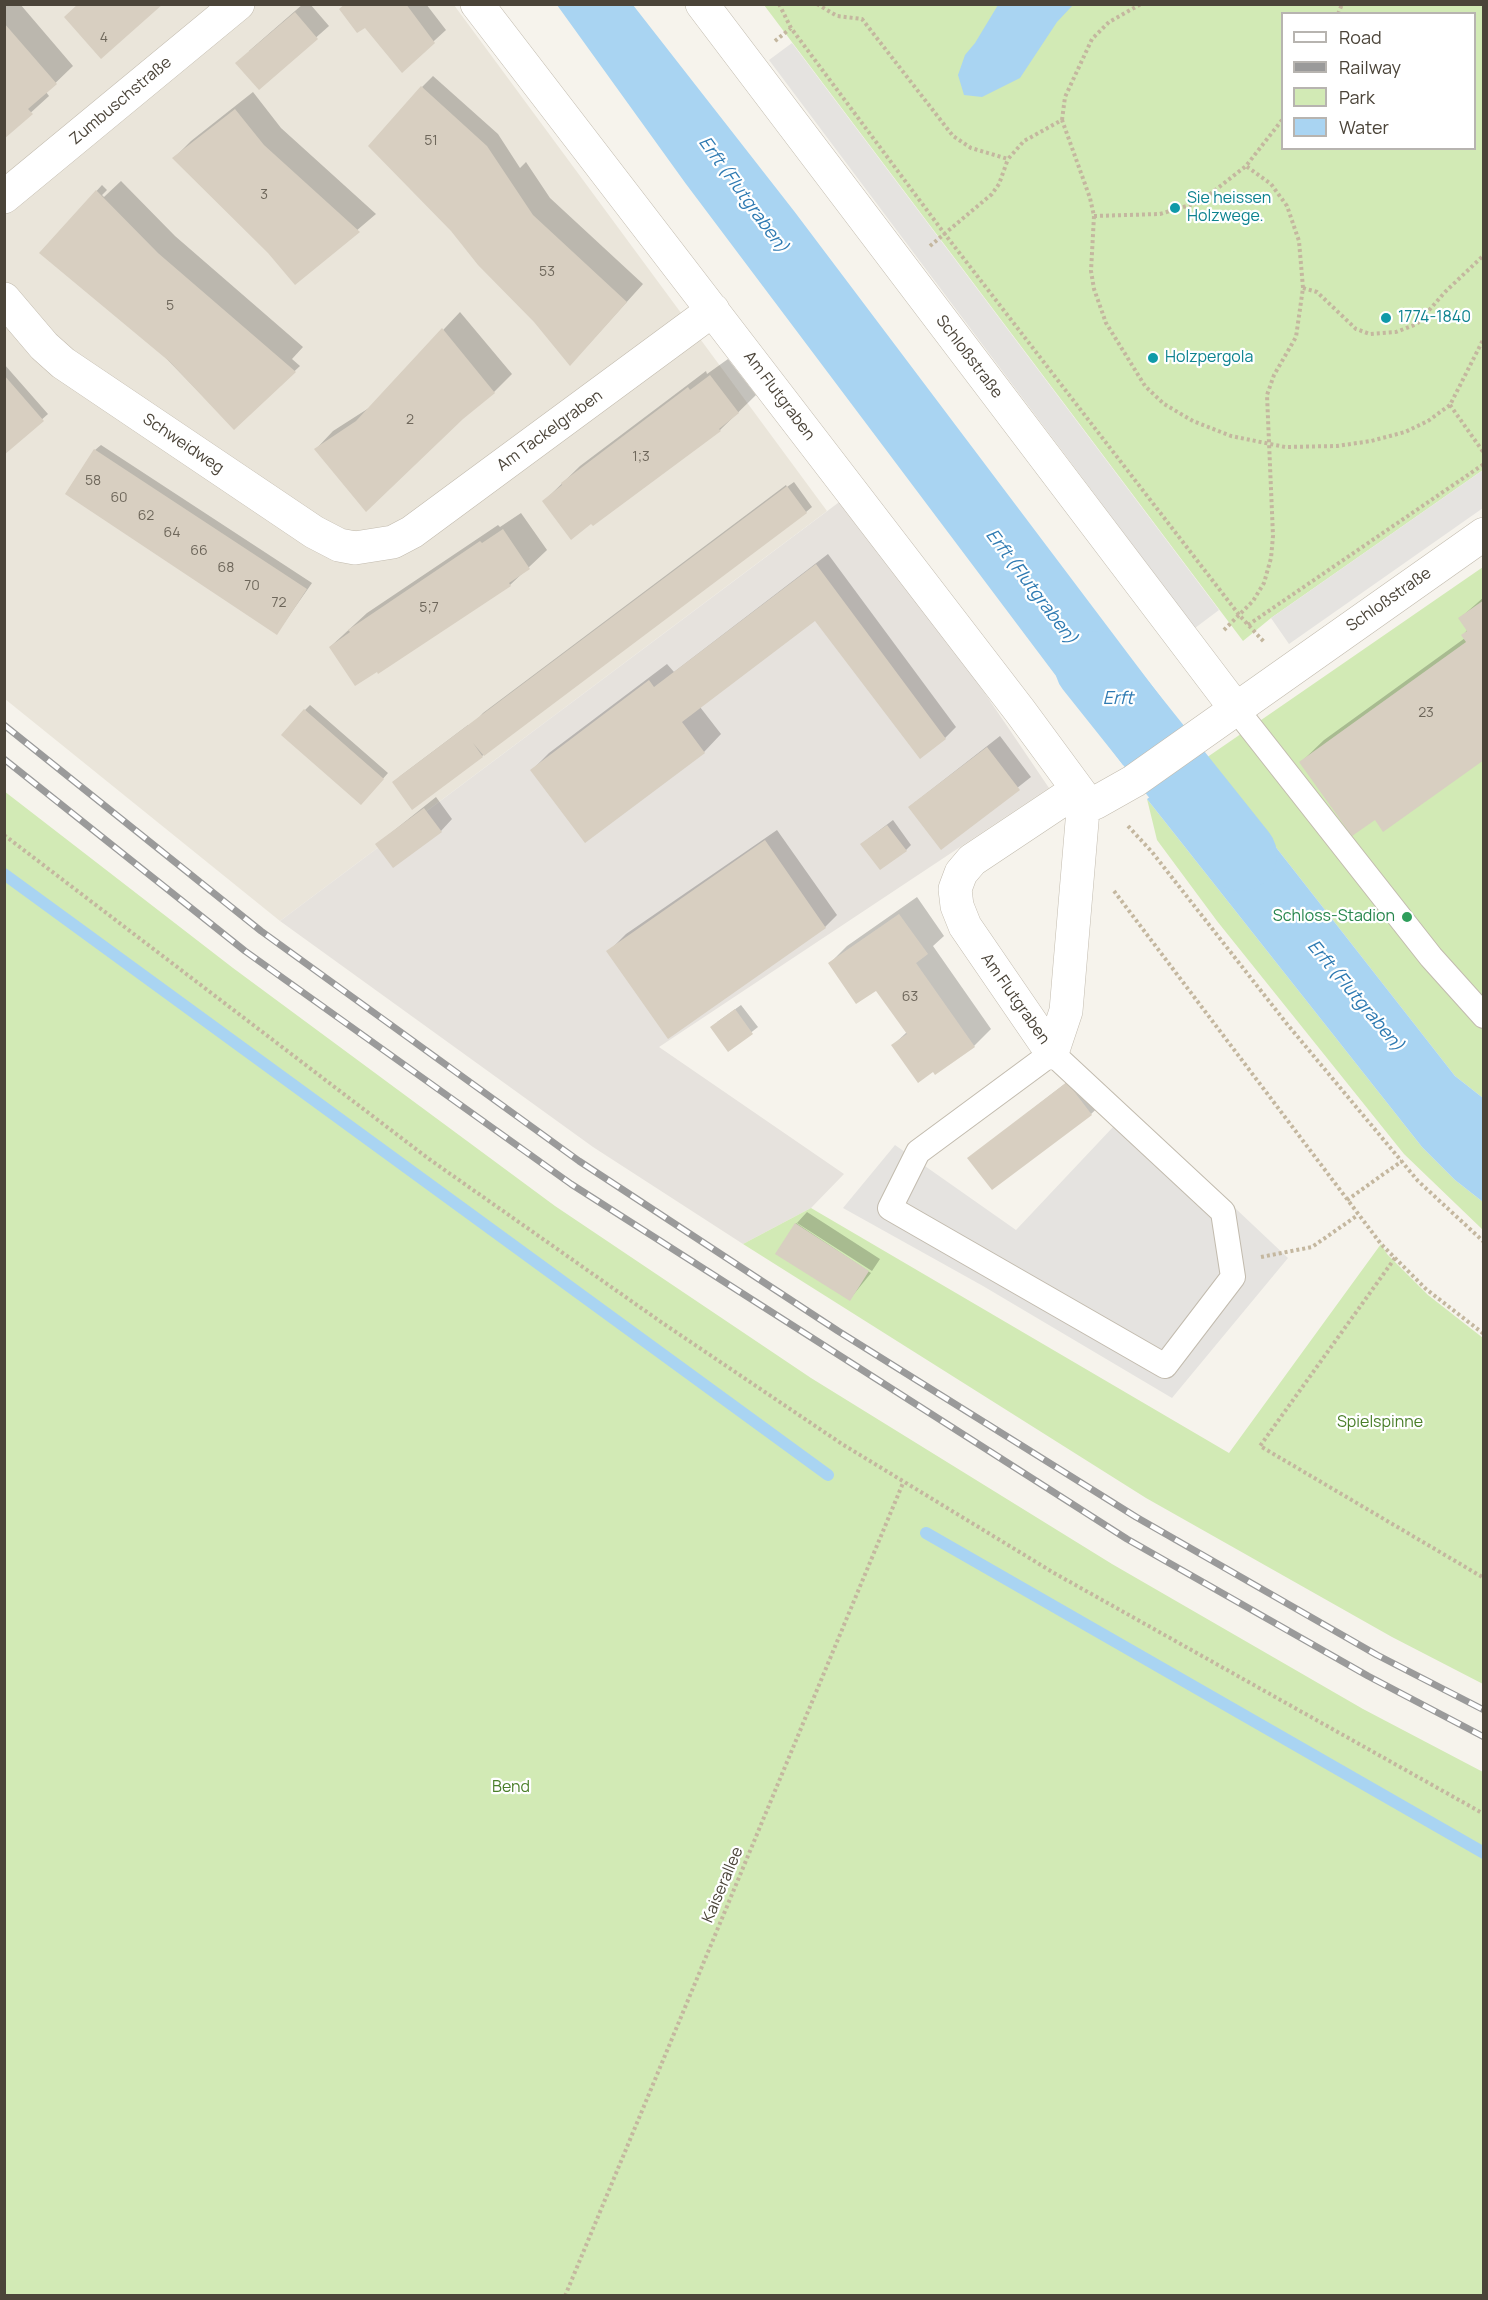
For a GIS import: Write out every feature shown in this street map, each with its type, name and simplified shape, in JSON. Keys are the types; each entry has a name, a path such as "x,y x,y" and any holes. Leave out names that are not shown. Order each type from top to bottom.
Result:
{"street":[{"name":"Zumbuschstraße","path":"4,197 238,4"},
{"name":"Am Flutgraben","path":"477,4 1085,797 1066,1011 1052,1053"},
{"name":"Schloßstraße","path":"702,4 1236,709"},
{"name":"Schweidweg","path":"4,299 44,346 63,363 314,532 347,548 383,545"},
{"name":"Am Tackelgraben","path":"383,545 403,538 422,526 713,310"},
{"name":"Schloßstraße","path":"1134,781 1484,534"},
{"name":"Am Flutgraben","path":"1052,1053 965,926 957,906 955,889 961,873 972,860 1085,797 1134,781"}],"lane":[{"path":"1236,709 1431,957 1484,1016"},
{"path":"1052,1053 1223,1212 1233,1277 1165,1366 890,1208 918,1152 1052,1053"}],"path":[{"path":"779,4 791,28 944,233 1240,616 1264,583 1271,558 1269,389 1296,337 1303,288 1299,241 1287,206 1271,184 1246,166"},
{"path":"817,4 837,16 862,19 958,141 977,151 1008,159"},
{"path":"1141,4 1114,18 1092,39 1065,97 1062,120 1082,171 1094,216 1091,251 1094,288 1106,323 1145,386 1164,404 1193,421 1231,436 1269,446 1320,448 1371,441 1421,425 1450,405 1484,339"},
{"path":"903,269 992,194 999,184 1008,159 1024,141 1062,120"},
{"path":"1094,216 1134,216 1177,211 1213,194 1246,166 1281,121"},
{"path":"1303,288 1317,292 1356,329 1370,334 1396,332 1417,324 1445,292 1484,255"},
{"path":"1450,405 1484,453"},
{"path":"1248,625 1484,464"},
{"path":"1085,797 1123,822 1152,852 1280,1016 1402,1161 1437,1201 1484,1242"},
{"path":"4,835 429,1159 664,1324 903,1483 1197,1655 1484,1814"},
{"path":"1081,840 1121,902 1358,1215 1395,1258 1426,1289 1484,1335"},
{"path":"1347,1200 1402,1161"},
{"path":"1230,1261 1294,1252 1312,1247 1358,1215"},
{"path":"1395,1258 1260,1446 1484,1578"},
{"name":"Kaiserallee","path":"565,2295 903,1483"}],"shaded area":[{"path":"5,5 454,5 827,511 280,921 5,699"},
{"path":"792,43 1219,610 1195,628 769,60"},
{"path":"1483,470 1483,508 1289,644 1271,618"},
{"path":"850,494 1049,788 659,1047 844,1174 811,1208 743,1244 593,1147 280,921"},
{"path":"1130,1109 1288,1258 1172,1398 983,1286 843,1208 895,1145 1016,1230"}],"green space":[{"path":"764,5 1483,5 1483,470 1271,618 1243,641"},
{"name":"Schloss-Stadion","path":"1483,567 1483,1098 1455,1076 1206,758"},
{"name":"Bend","path":"4,791 233,968 555,1206 811,1378 1112,1564 1363,1709 1483,1772 1483,2295 5,2295"},
{"path":"1147,799 1422,1147 1455,1180 1483,1202 1483,1230 1404,1154 1217,921 1157,840"},
{"name":"Spielspinne","path":"811,1208 1229,1453 1381,1244 1387,1254 1428,1295 1483,1338 1483,1684 1392,1637 1146,1498 743,1244"}],"water":[{"name":"Erft","path":"557,5 633,5 794,211 1181,724 1123,765 686,184"},
{"path":"998,5 1073,5 1057,22 1020,78 982,97 964,95 958,75 965,55"},
{"path":"1206,758 1455,1076 1483,1098 1483,1202 1455,1180 1422,1147 1147,799"}],"building":[{"path":"78,4 163,4 101,59 64,17"},
{"path":"345,4 406,4 435,43 402,73 365,28 357,33 339,9"},
{"path":"295,12 318,39 259,90 235,63"},
{"path":"4,23 57,84 28,109 33,114 4,139"},
{"path":"421,86 487,146 533,215 627,302 570,366 534,322 478,265 451,231 368,146"},
{"path":"235,109 264,145 360,232 295,285 268,253 172,158"},
{"path":"96,190 158,253 296,372 234,430 170,362 39,253"},
{"path":"442,328 495,393 463,419 366,512 314,449 356,421"},
{"path":"4,375 44,421 4,455"},
{"path":"710,375 739,413 719,429 721,431 571,540 542,501 562,485 561,483 688,387 690,390"},
{"path":"94,449 307,589 277,635 65,494"},
{"path":"787,486 807,513 484,756 473,743 483,757 412,810 392,782"},
{"path":"503,529 530,569 509,583 511,586 378,674 377,672 355,686 329,647 350,632 348,630 480,541 482,543"},
{"path":"816,564 946,739 920,759 815,621 682,722 705,753 585,843 530,770 649,680 654,687"},
{"path":"1484,600 1484,760 1383,832 1375,820 1352,836 1299,762 1466,642 1461,635 1467,631 1458,618"},
{"path":"304,709 384,779 361,805 281,735"},
{"path":"987,747 1020,790 941,850 908,807"},
{"path":"424,808 442,832 393,868 375,844"},
{"path":"887,825 907,851 880,870 860,844"},
{"path":"765,840 826,928 668,1039 606,951"},
{"path":"899,914 928,954 916,963 975,1047 935,1075 933,1072 918,1083 891,1045 907,1034 876,991 856,1004 828,963"},
{"path":"735,1009 753,1034 728,1052 710,1027"},
{"path":"1067,1082 1092,1115 992,1190 967,1158"},
{"path":"795,1223 869,1271 850,1301 775,1254"}],"waterway":[{"name":"Erft (Flutgraben)","path":"1091,667 1241,855"},
{"path":"4,874 828,1475"},
{"path":"926,1533 1484,1853"}],"railway":[{"path":"4,725 261,931 579,1161 838,1331 1136,1517 1377,1655 1484,1710"},
{"path":"4,759 245,951 571,1184 1127,1539 1368,1676 1484,1737"}],"place":[{"name":"Sie heissen Holzwege.","path":"1175,208"},
{"name":"1774-1840","path":"1386,318"},
{"name":"Holzpergola","path":"1153,358"},
{"name":"Schloss-Stadion","path":"1407,917"}]}
